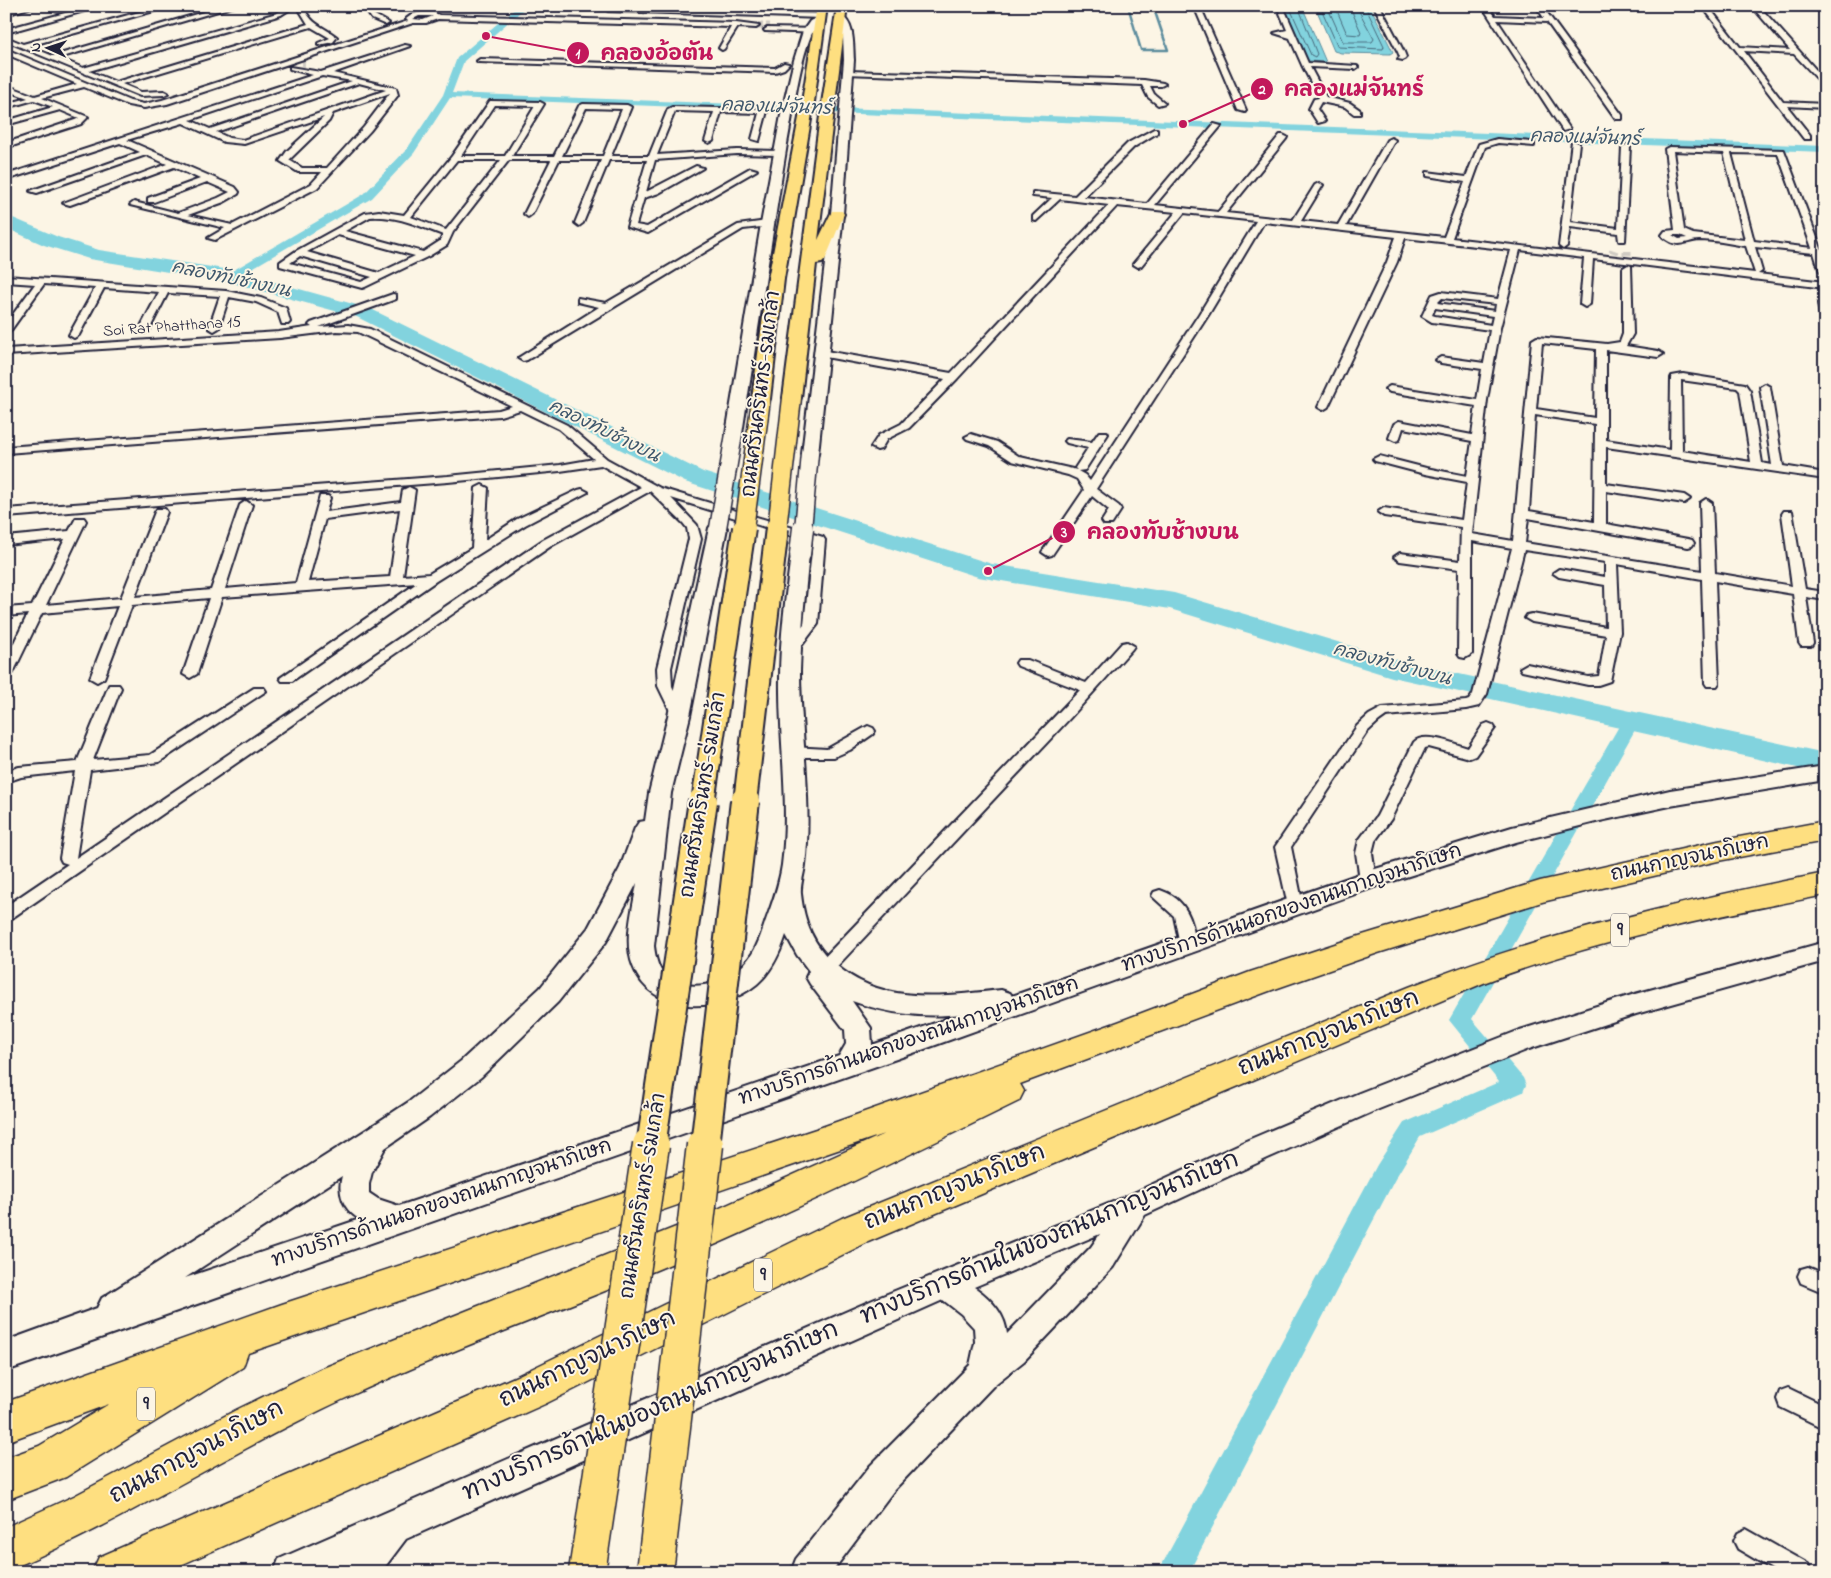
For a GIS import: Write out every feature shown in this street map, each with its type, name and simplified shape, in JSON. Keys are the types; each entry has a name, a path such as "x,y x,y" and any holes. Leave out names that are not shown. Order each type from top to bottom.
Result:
{"highway":[{"name":"ถนนกาญจนาภิเษก","path":"6,1422 282,1322 824,1140 1129,1031 1262,981 1469,912 1642,867 1825,831"},
{"name":"ถนนกาญจนาภิเษก","path":"114,1572 531,1390 855,1230 1420,996 1494,967 1582,940 1685,914 1825,884"},
{"name":"ถนนกาญจนาภิเษก","path":"6,1549 88,1512 274,1411 335,1383 659,1252 766,1206 862,1162 1129,1031"},
{"name":"ถนนกาญจนาภิเษก","path":"6,1479 51,1462 282,1322"}],"main road":[{"name":"ถนนศรีนครินทร์-ร่มเกล้า","path":"655,1572 805,287 827,109 842,19 842,6"},
{"name":"ถนนศรีนครินทร์-ร่มเกล้า","path":"789,888 795,832 791,650 820,353 837,214 846,103 848,35 842,19"},
{"name":"ถนนศรีนครินทร์-ร่มเกล้า","path":"660,792 690,670 718,528 768,219 787,115 798,64 817,22"},
{"name":"ถนนศรีนครินทร์-ร่มเกล้า","path":"587,1572 744,529 776,279 806,109 817,22"},
{"path":"805,287 837,214"},
{"path":"768,219 776,279"},
{"name":"ทางบริการด้านนอกของถนนกาญจนาภิเษก","path":"6,1356 399,1218 849,1064 1368,880 1512,836 1600,813 1653,802 1825,773"},
{"path":"660,792 641,946 642,961 648,974 657,984 670,992 704,995 720,992 740,984 753,974 764,958 789,888"},
{"path":"83,1328 376,1139 420,1109 471,1069 549,995 597,935 632,868 660,792"},
{"path":"789,888 791,917 804,947 821,981 858,1028 859,1045 849,1064"},
{"path":"804,947 824,970 848,990 861,996 893,1003 936,1006 960,1005 1039,996"},
{"name":"ทางบริการด้านในของถนนกาญจนาภิเษก","path":"292,1572 396,1524 886,1309 1136,1206 1258,1149 1369,1102 1520,1041 1635,1004 1825,952"},
{"path":"376,1139 354,1179 356,1197 367,1210 399,1218"},
{"path":"809,1572 830,1542 882,1478 983,1374 1013,1350 1102,1257 1136,1206"},
{"path":"945,1284 976,1307 986,1316 991,1325 993,1335 992,1350 983,1374"},
{"path":"362,1572 371,1555 396,1524"}],"street":[{"path":"6,13 32,6"},
{"path":"6,30 99,6"},
{"path":"22,46 169,6"},
{"path":"52,58 232,6"},
{"path":"83,70 278,14 292,6"},
{"path":"6,39 146,95 167,93 334,39 334,37 312,25 303,14 300,6"},
{"path":"366,6 368,12 375,19 386,23"},
{"path":"426,14 434,6"},
{"path":"1197,6 1242,110"},
{"path":"1280,6 1305,65 1325,100"},
{"path":"1377,6 1402,52 1403,57 1401,59"},
{"path":"1485,6 1566,129"},
{"path":"1538,6 1619,117"},
{"path":"1705,6 1807,137"},
{"path":"1728,6 1756,7 1825,85"},
{"path":"1822,6 1825,9"},
{"path":"610,10 748,16 817,22"},
{"path":"278,14 303,14"},
{"path":"413,21 409,18 414,15 436,15 435,19"},
{"path":"1493,18 1548,20"},
{"path":"291,65 413,21 435,19 754,27"},
{"path":"769,28 817,22"},
{"path":"116,84 312,25"},
{"path":"722,48 735,27"},
{"path":"317,58 373,40"},
{"path":"6,178 320,74 334,73 407,46"},
{"path":"348,48 356,50"},
{"path":"1739,49 1795,52"},
{"path":"364,52 380,55"},
{"path":"9,53 128,103 144,106 164,102 277,65 304,64 393,90"},
{"path":"530,62 538,53"},
{"path":"480,61 775,70 782,68 786,64"},
{"path":"762,63 798,64"},
{"path":"291,65 320,74"},
{"path":"1305,65 1355,67"},
{"path":"848,73 1161,84"},
{"path":"216,91 263,76 276,74"},
{"path":"289,77 304,80"},
{"path":"210,132 360,81"},
{"path":"1144,82 1151,95 1161,103"},
{"path":"6,106 30,97 82,83"},
{"path":"6,87 84,117 78,122 6,146"},
{"path":"183,120 232,142 244,142 393,90"},
{"path":"212,238 307,191 392,100 393,90"},
{"path":"6,101 30,97"},
{"path":"1321,121 1313,109 1317,101 1325,100 1347,105 1358,112"},
{"path":"406,218 455,158 493,103 540,104 506,158 448,234 444,243 362,285 283,264 336,232 372,214 406,218 448,234"},
{"path":"1782,104 1825,106"},
{"path":"528,214 583,106 627,107 579,223"},
{"path":"6,123 59,108"},
{"path":"753,170 648,230 631,227 652,158 672,108 763,111 756,139"},
{"path":"709,141 718,110"},
{"path":"327,170 301,170 284,161 326,119 330,111"},
{"path":"1150,207 1217,126"},
{"path":"1096,174 1131,145 1154,131"},
{"path":"1220,215 1283,137"},
{"path":"120,140 235,192 221,200 179,216"},
{"path":"1340,229 1391,140"},
{"path":"1447,240 1482,146 1497,141 1531,144"},
{"path":"1563,246 1575,143"},
{"path":"1077,199 1096,174 1121,147"},
{"path":"1620,238 1626,147"},
{"path":"1679,249 1669,149 1781,152 1825,272"},
{"path":"1727,150 1757,271"},
{"path":"34,191 146,152"},
{"path":"455,158 652,158 715,153 780,153"},
{"path":"67,203 175,164"},
{"path":"641,196 656,191 699,168"},
{"path":"1430,174 1469,180"},
{"path":"151,200 206,179"},
{"path":"1295,224 1318,185"},
{"path":"1036,194 1589,255 1612,255 1627,258 1679,249 1825,285"},
{"path":"1036,218 1058,197"},
{"path":"877,447 883,437 905,426 953,377 1116,203"},
{"path":"134,205 234,228"},
{"path":"1138,264 1181,211"},
{"path":"523,358 741,227 768,219"},
{"path":"1048,552 1215,297 1260,220"},
{"path":"1566,224 1620,238 1627,244 1626,341 1619,346 1601,346"},
{"path":"336,232 423,255"},
{"path":"1323,407 1392,262 1400,235"},
{"path":"1679,249 1693,237 1818,251"},
{"path":"1465,654 1467,530 1482,404 1495,328 1516,247"},
{"path":"299,253 379,276"},
{"path":"1585,304 1589,255"},
{"path":"6,279 226,294 245,297 276,306 283,310 286,322"},
{"path":"6,331 41,282"},
{"path":"74,335 101,286"},
{"path":"144,330 165,290"},
{"path":"214,328 226,294"},
{"path":"1495,328 1432,319 1427,316 1435,297 1447,294 1502,302"},
{"name":"Soi Rat Phatthana 15","path":"6,352 280,335 393,297"},
{"path":"581,300 607,306"},
{"path":"1825,303 1823,303 1822,307 1825,317"},
{"path":"1431,305 1499,314"},
{"path":"280,335 361,329 563,427 603,461 654,488 819,540 811,624 791,650"},
{"path":"1295,906 1284,847 1362,729 1382,712 1466,705 1474,703 1480,694 1490,662 1519,546 1537,340 1658,354"},
{"path":"1600,526 1601,346"},
{"path":"820,353 953,377"},
{"path":"1441,360 1488,367"},
{"path":"1676,452 1676,378 1683,377 1736,385 1741,386 1746,391 1757,466"},
{"path":"1765,387 1778,469"},
{"path":"1390,389 1482,404"},
{"path":"6,450 500,413 520,407"},
{"path":"1530,411 1602,422"},
{"path":"1395,438 1399,424 1478,439"},
{"path":"1081,468 1106,430 1124,438"},
{"path":"971,437 993,444 1016,459 1072,472 1081,477 1090,490 1114,508 1113,514 1108,521"},
{"path":"1071,441 1095,446"},
{"path":"1601,443 1676,452 1825,476"},
{"path":"1379,460 1473,480"},
{"path":"6,513 448,479 560,468 603,461"},
{"path":"1600,487 1684,499"},
{"path":"478,549 482,488"},
{"path":"654,488 687,520 693,528 695,539 664,668 665,686 679,716"},
{"path":"6,914 548,543 654,488"},
{"path":"396,579 409,490"},
{"path":"287,678 432,578 521,522 582,492"},
{"path":"302,586 324,498"},
{"path":"1706,503 1712,683"},
{"path":"190,674 246,505"},
{"path":"319,516 407,506"},
{"path":"97,678 161,512"},
{"path":"1384,512 1467,530 1519,546 1611,558 1825,596"},
{"path":"1523,513 1688,543"},
{"path":"1788,514 1806,643"},
{"path":"6,674 80,521"},
{"path":"6,541 74,534"},
{"path":"1400,556 1466,566"},
{"path":"1527,668 1588,681 1603,680 1605,678 1613,632 1611,558"},
{"path":"1559,573 1611,582"},
{"path":"6,612 302,586 432,578"},
{"path":"1532,618 1613,632"},
{"path":"824,970 1089,689 1127,646"},
{"path":"1023,662 1089,689"},
{"path":"664,668 668,673 672,674 690,670"},
{"path":"68,858 83,766 114,688"},
{"path":"6,777 19,772 154,759 259,691"},
{"path":"1368,880 1364,853 1366,840 1383,818 1419,745 1422,742 1430,742 1470,753 1473,752 1488,728"},
{"path":"792,752 829,754 845,747 868,732"},
{"path":"1160,896 1176,906 1183,914 1187,945"},
{"path":"1788,1399 1825,1418"},
{"path":"1746,1541 1800,1572"}],"water":[{"path":"1283,6 1302,6 1326,62 1308,61"},
{"path":"1315,6 1370,6 1393,52 1390,54 1341,53 1334,51"}],"waterway":[{"path":"447,95 460,60 523,6"},
{"path":"1128,6 1141,50 1168,50 1153,6"},
{"path":"231,276 368,196 411,151 447,95"},
{"name":"คลองแม่จันทร์","path":"447,95 1825,149"},
{"name":"คลองทับช้างบน","path":"6,221 51,241 96,255 231,276 364,313 694,477 988,571 1174,601 1402,671 1825,764"},
{"path":"1173,1572 1386,1172 1412,1130 1515,1085 1460,1020 1631,721"}],"tunnel":[{"path":"756,26 770,26"}],"place":[{"name":"คลองอ้อตัน","path":"486,36"},
{"name":"คลองแม่จันทร์","path":"1183,124"},
{"name":"คลองทับช้างบน","path":"988,571"}]}
